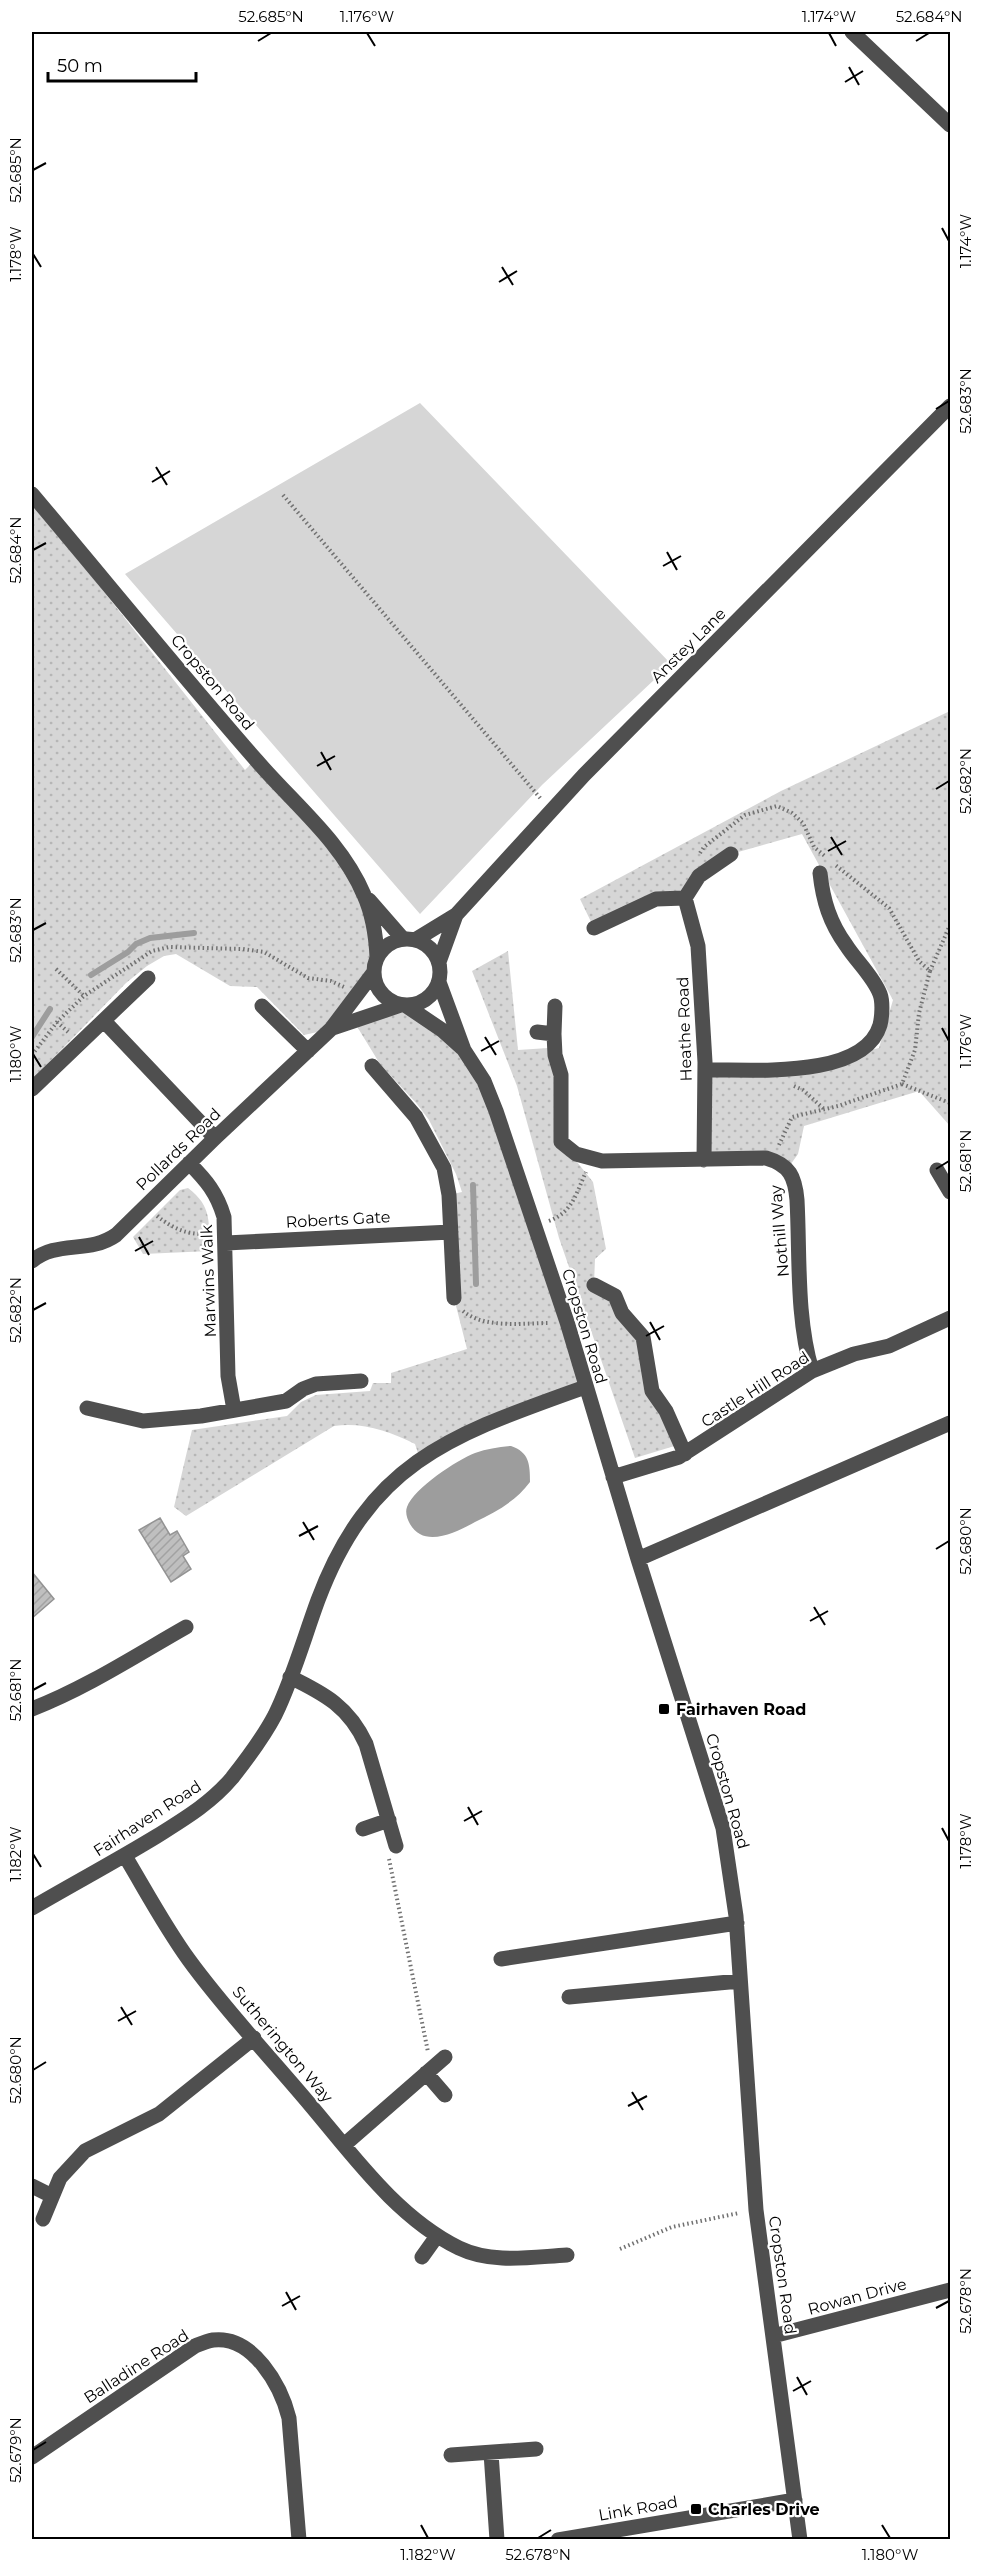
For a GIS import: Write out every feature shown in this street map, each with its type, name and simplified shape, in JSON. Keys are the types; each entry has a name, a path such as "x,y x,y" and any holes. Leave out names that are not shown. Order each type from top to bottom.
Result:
{"street":[{"path":"852,32 951,125"},
{"name":"Anstey Lane","path":"409,939 456,915 551,811 951,406"},
{"name":"Cropston Road","path":"32,494 258,763 323,832 351,872 364,895 375,932 376,984 381,993 390,1001 403,1005 442,1030 464,1050"},
{"path":"594,928 656,899 685,898 699,876 731,854"},
{"path":"705,1070 815,1067 844,1060 868,1044 878,1031 882,1018 880,994 829,918 822,895 820,873"},
{"name":"Cropston Road","path":"364,895 409,939 425,944 434,952 439,962 439,982 464,1050 483,1081 496,1111 567,1322 585,1388 723,1828 737,1923 756,2210 800,2540"},
{"name":"Heathe Road","path":"685,898 698,946 705,1070 704,1160"},
{"name":"Anstey Lane","path":"439,962 456,915"},
{"path":"376,965 393,942 409,939"},
{"name":"Pollards Road","path":"32,1261 44,1253 58,1249 103,1244 116,1235 331,1029 357,998 376,965"},
{"path":"32,1089 148,978"},
{"path":"403,1005 426,1000 434,992 439,982"},
{"name":"Pollards Road","path":"331,1029 370,1014 403,1005"},
{"path":"262,1006 308,1051"},
{"name":"Nothill Way","path":"555,1006 555,1055 561,1075 561,1142 576,1154 602,1161 766,1158 788,1168 795,1180 803,1324 806,1351 812,1371"},
{"path":"104,1021 215,1138"},
{"path":"537,1032 554,1034"},
{"path":"372,1066 416,1117 444,1168 449,1195 454,1298"},
{"name":"Marwins Walk","path":"189,1163 210,1184 219,1199 224,1217 228,1376 234,1410"},
{"path":"937,1170 950,1189"},
{"name":"Roberts Gate","path":"225,1238 451,1232"},
{"path":"594,1285 615,1296 616,1316 643,1337 652,1391 666,1411 685,1454"},
{"name":"Castle Hill Road","path":"613,1478 685,1454 812,1371 854,1354 889,1346 951,1318"},
{"path":"87,1408 143,1421 201,1416 286,1401 303,1389 316,1384 361,1382"},
{"name":"Fairhaven Road","path":"32,1908 125,1856 207,1804 231,1779 275,1715 332,1566 347,1537 387,1485 420,1459 466,1432 585,1388"},
{"path":"638,1559 951,1423"},
{"path":"32,1709 59,1699 88,1684 186,1627"},
{"path":"290,1677 326,1695 359,1729 366,1744 396,1846"},
{"path":"363,1829 389,1820"},
{"name":"Sutherington Way","path":"125,1856 191,1963 344,2145 417,2222 461,2249 484,2256 514,2259 567,2255"},
{"path":"501,1959 737,1923"},
{"path":"568,1997 740,1981"},
{"path":"43,2219 60,2178 85,2151 159,2114 254,2038"},
{"path":"344,2145 445,2057"},
{"path":"429,2071 445,2095"},
{"path":"32,2186 52,2196"},
{"path":"422,2257 437,2236"},
{"name":"Rowan Drive","path":"773,2336 951,2290"},
{"name":"Balladine Road","path":"32,2457 195,2346 213,2340 231,2342 248,2351 266,2369 285,2403 289,2418 299,2540"},
{"path":"451,2455 536,2449"},
{"path":"491,2453 497,2540"},
{"name":"Link Road","path":"558,2540 795,2500"}],"path":[{"path":"283,495 551,811"},
{"path":"698,856 704,847 745,815 777,806 803,823 814,847 889,908 919,962 930,971"},
{"path":"902,1084 915,1050 919,1013 930,971 951,926"},
{"path":"32,1055 57,1022 84,996 152,951 169,947 243,949 264,952 308,978 331,981 357,998"},
{"path":"56,969 84,996"},
{"path":"776,1161 780,1141 792,1117 847,1104 902,1084 951,1102"},
{"path":"534,1226 560,1216 568,1210 575,1200 586,1173 602,1161"},
{"path":"146,1204 169,1225 184,1232 225,1238"},
{"path":"454,1298 467,1314 488,1321 513,1324 567,1322"},
{"path":"396,1846 388,1860 429,2071"},
{"path":"620,2248 672,2227 756,2210"}],"shaded area":[{"path":"420,403 671,664 542,785 420,914 125,574"},
{"path":"32,501 245,770 253,762 351,872 377,957 374,968 331,1029 304,1035 257,987 230,986 176,954 164,956 126,983 32,1080"},
{"path":"950,711 950,1126 919,1091 804,1126 798,1154 788,1168 704,1154 711,1076 796,1068 879,1048 893,1000 802,834 731,854 685,898 656,899 594,928 580,899 781,791"},
{"path":"508,951 518,1050 548,1048 561,1075 561,1142 593,1182 606,1249 595,1259 594,1284 643,1337 652,1391 681,1444 635,1458 559,1238 517,1086 472,971"},
{"path":"401,1005 442,1030 484,1081 585,1387 420,1459 415,1444 395,1435 355,1425 334,1426 186,1516 174,1507 192,1430 287,1416 301,1402 316,1395 370,1391 373,1383 391,1383 391,1373 467,1349 454,1298 449,1195 462,1192 456,1174 429,1120 380,1064 353,1020"},
{"path":"188,1188 202,1202 208,1216 210,1251 143,1254 133,1237 180,1190"},
{"path":"511,1446 525,1455 530,1470 530,1482 518,1495 490,1514 450,1534 432,1537 416,1532 408,1520 406,1509 427,1483 447,1468 475,1453"}],"building":[{"path":"160,1518 170,1535 177,1531 189,1552 183,1556 191,1569 171,1582 139,1530"},
{"path":"32,1572 54,1599 32,1618"}],"waterway":[{"path":"91,975 128,952 136,944 150,938 194,933"},
{"path":"32,1037 50,1009"},
{"path":"473,1185 476,1284"}],"place":[{"name":"Fairhaven Road","path":"664,1709"},
{"name":"Charles Drive","path":"696,2509"}]}
